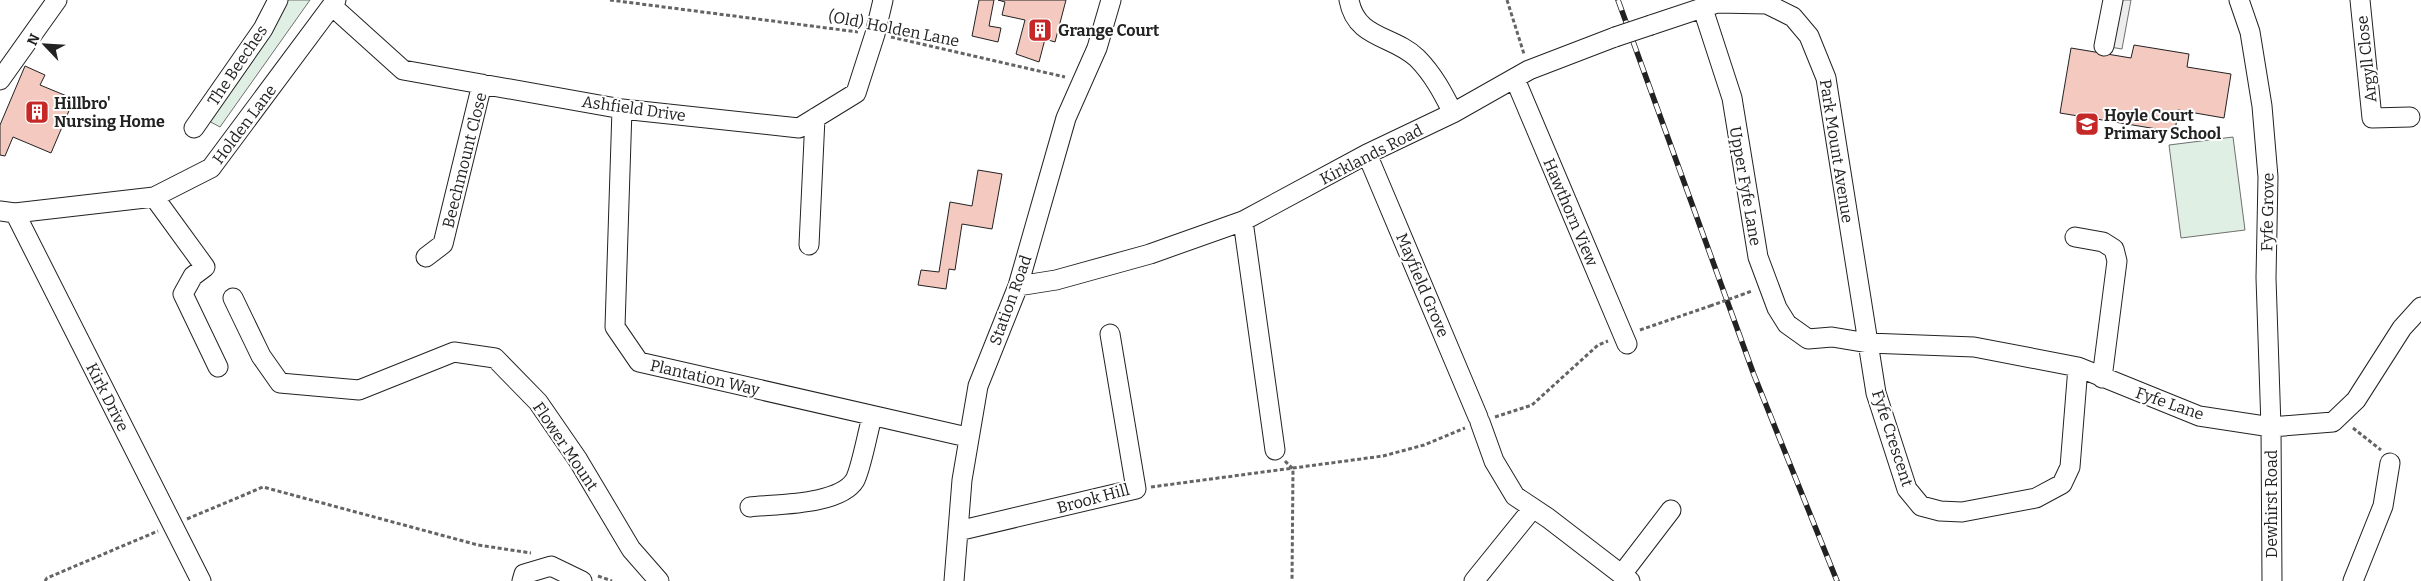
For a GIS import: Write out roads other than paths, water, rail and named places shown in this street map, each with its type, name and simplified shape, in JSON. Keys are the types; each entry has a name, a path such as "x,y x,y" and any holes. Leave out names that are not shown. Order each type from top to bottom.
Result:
{"street":[{"path":"0,80 57,0"},
{"name":"The Beeches","path":"194,128 263,29 278,0"},
{"name":"Ashfield Drive","path":"334,3 403,70 622,109 799,128 856,93 875,34 883,0"},
{"name":"Station Road","path":"954,581 968,436 978,386 1018,286 1066,118 1081,80 1097,48 1111,0"},
{"path":"1349,0 1351,10 1359,24 1416,57 1439,83 1453,113"},
{"path":"2104,46 2113,0"},
{"name":"Fyfe Grove","path":"2239,0 2250,32 2262,106 2268,177 2266,278 2271,427"},
{"name":"Argyll Close","path":"2360,0 2366,119 2410,117"},
{"name":"Holden Lane","path":"7,212 154,197 211,168 334,3"},
{"name":"Kirklands Road","path":"1018,286 1056,280 1150,254 1243,221 1367,154 1453,113 1522,75 1615,37 1713,4"},
{"name":"Upper Fyfe Lane","path":"1713,4 1732,98 1758,257 1778,308 1787,324 1808,339 1832,337 1868,342"},
{"name":"Park Mount Avenue","path":"1713,4 1767,4 1793,17 1809,36 1826,78 1868,342"},
{"name":"Hawthorn View","path":"1522,75 1626,342"},
{"name":"Beechmount Close","path":"426,258 443,244 482,84"},
{"name":"Plantation Way","path":"622,109 615,327 638,362 968,436"},
{"path":"809,245 814,118"},
{"name":"Mayfield Grove","path":"1367,154 1479,419 1494,461 1515,496 1626,578"},
{"path":"154,197 205,267 193,276 183,294 218,367"},
{"name":"Kirk Drive","path":"7,212 179,522 201,581"},
{"path":"1243,221 1274,450"},
{"path":"2075,237 2103,242 2114,249 2117,260 2102,378"},
{"name":"Flower Mount","path":"232,298 261,356 280,383 359,390 454,352 496,358 538,402 578,460 631,549 659,581"},
{"name":"Fyfe Lane","path":"1868,342 1974,347 2078,368 2199,416 2271,427 2334,422 2356,400 2402,328 2421,307"},
{"name":"Brook Hill","path":"958,531 1136,489 1110,334"},
{"name":"Fyfe Crescent","path":"1868,342 1876,393 1907,489 1921,506 1940,511 1962,512 2036,498 2062,484 2070,466 2078,368"},
{"path":"750,507 823,499 842,493 855,480 872,416"},
{"name":"Dewhirst Road","path":"2271,427 2272,581"},
{"path":"2353,581 2383,506 2390,464"},
{"path":"1474,581 1532,508"},
{"path":"1626,578 1671,510"},
{"path":"522,581 524,574 551,566 582,581"}],"railway":[{"path":"1618,0 1754,375 1837,581"}],"place":[{"name":"Grange Court","path":"1040,30"},
{"name":"Hillbro' Nursing Home","path":"37,112"},
{"name":"Hoyle Court Primary School","path":"2087,124"}]}
